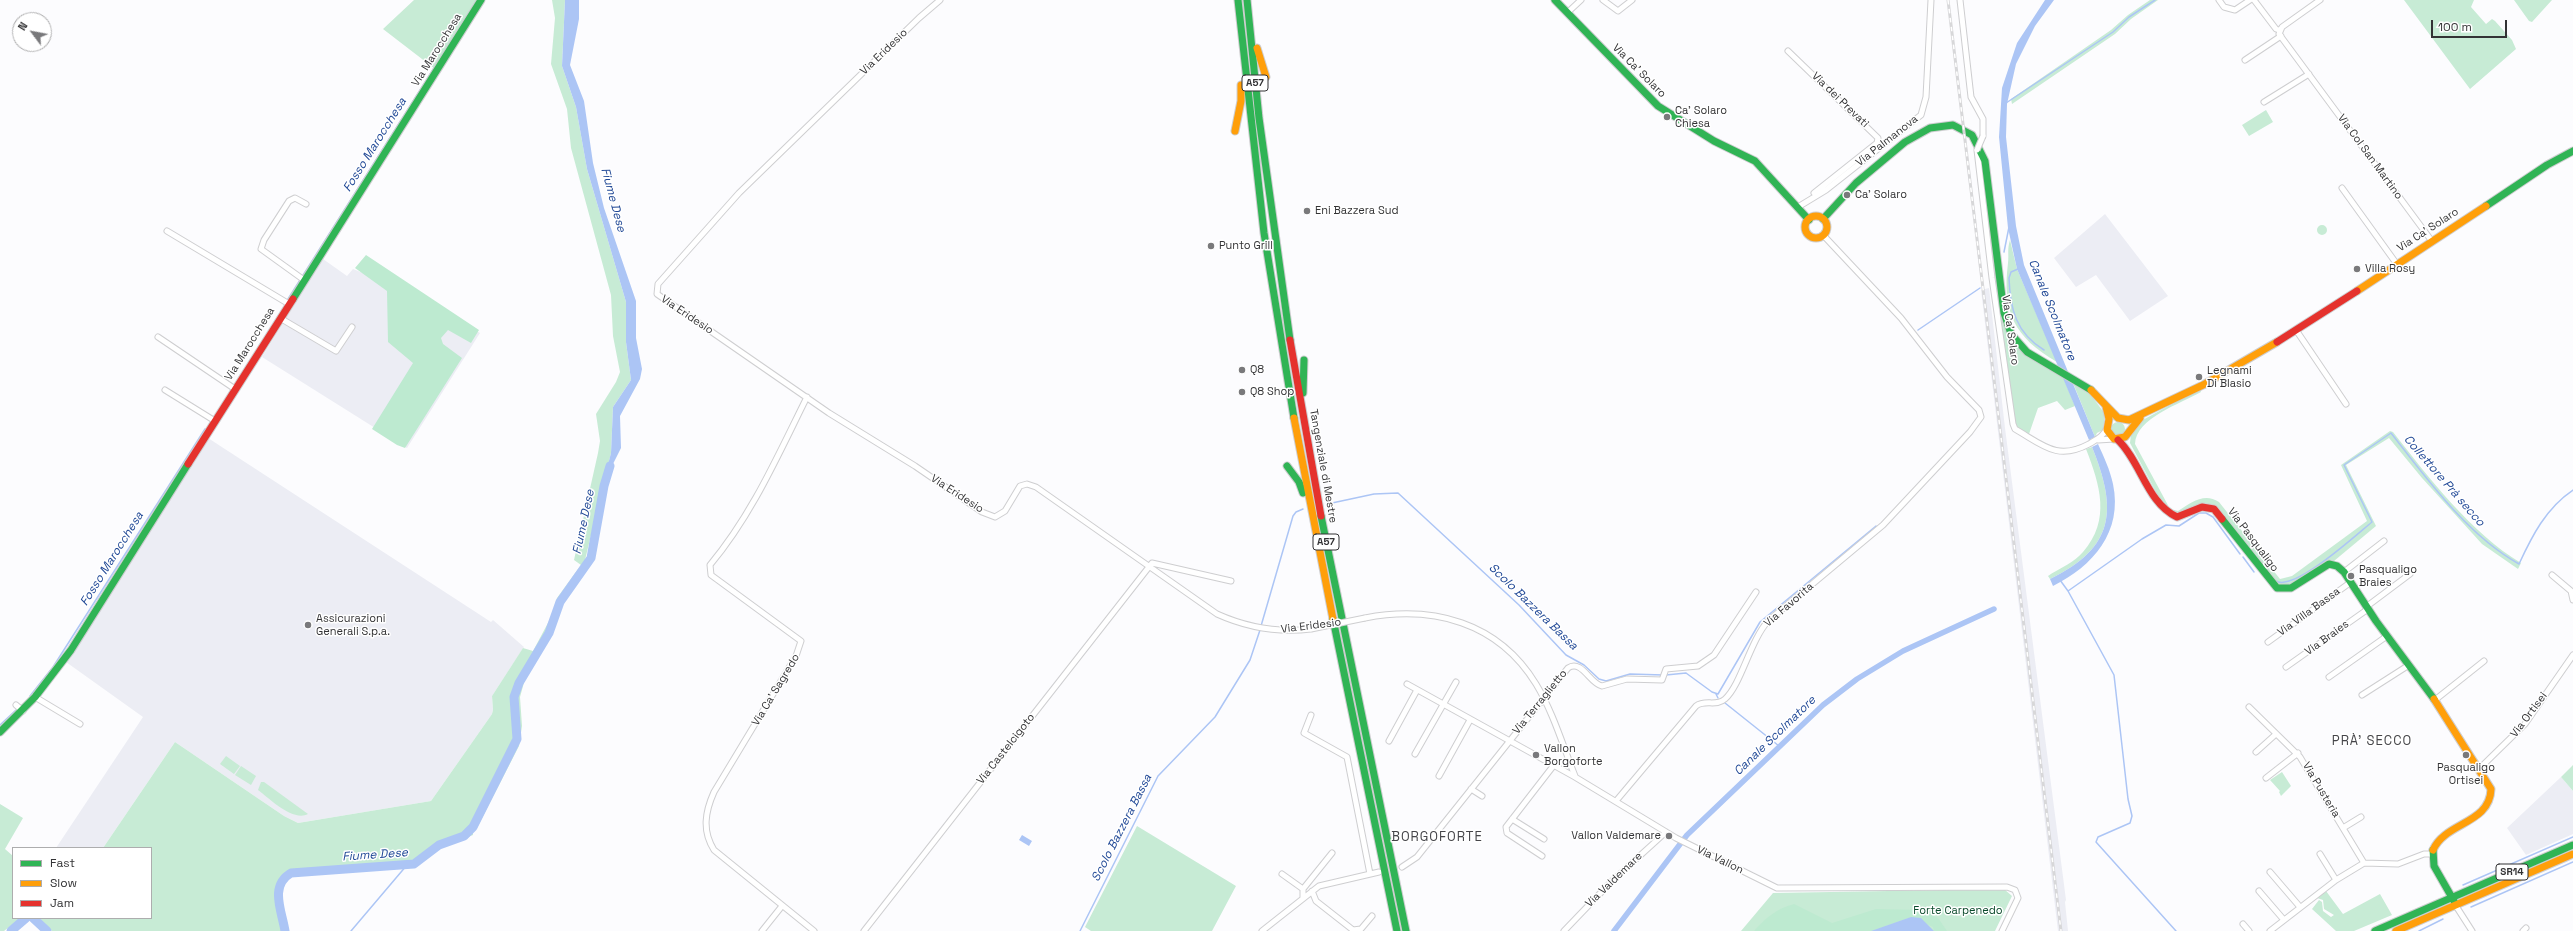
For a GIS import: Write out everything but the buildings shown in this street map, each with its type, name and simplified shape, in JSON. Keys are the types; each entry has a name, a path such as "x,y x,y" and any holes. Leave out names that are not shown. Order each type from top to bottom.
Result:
{"main road":[{"name":"Via Marocchesa","path":"0,732 35,697 71,650 289,304 302,278 481,0"},
{"name":"Tangenziale di Mestre","path":"1238,0 1264,234 1280,343 1311,511 1396,931"},
{"name":"Tangenziale di Mestre","path":"1247,0 1272,231 1306,436 1406,931"},
{"name":"Via Ca' Solaro","path":"1555,0 1658,106 1702,134 1755,161 1809,220"},
{"path":"1248,16 1255,32 1260,62 1266,77"},
{"path":"1235,131 1242,96 1240,73 1243,52"},
{"name":"Via Ca' Solaro","path":"1823,219 1850,187 1919,132 1939,125 1964,130 1978,143 1985,161 2006,322 2011,334 2023,348 2094,391 2105,405 2122,419 2128,432"},
{"name":"Via Ca' Solaro","path":"2108,426 2122,419 2143,415 2202,385 2296,330 2547,165 2573,151"},
{"path":"1817,217 1823,219 1827,229 1824,236 1818,238 1808,235 1806,226 1809,220 1817,217"},
{"path":"1304,360 1302,380 1306,436"},
{"path":"2105,405 2108,434 2116,439"},
{"name":"Via Ca' Solaro","path":"2116,439 2128,432 2143,415"},
{"name":"Via Pasqualigo","path":"2128,432 2130,451"},
{"name":"Via Pasqualigo","path":"2116,439 2130,451 2165,512 2177,517 2202,507 2214,509 2270,582 2277,588 2291,588 2329,564 2337,566 2344,572"},
{"path":"1287,466 1299,482 1311,511"},
{"path":"2344,572 2367,608 2435,700 2490,789 2488,805 2437,845 2432,854 2437,869 2456,906"},
{"name":"SR14","path":"2375,931 2573,845"},
{"name":"SR14","path":"2396,931 2573,854"}],"street":[{"name":"Via Eridesio","path":"940,0 919,18 739,193 656,288 659,296 807,397 982,512 996,516 1005,511 1020,486 1023,484 1036,487 1148,568 1217,614 1254,628 1288,631 1311,629 1365,618 1417,613 1437,615 1465,624 1505,648 1521,664 1543,698 1575,777"},
{"path":"1567,13 1581,0"},
{"path":"1603,0 1618,11 1632,0"},
{"name":"Via Palmanova","path":"1798,207 1812,197 1826,190 1921,115 1926,97 1931,0"},
{"name":"Via Ca' Solaro","path":"1960,0 1971,97 1983,119 1983,136 1977,150 1992,278 2013,424 2015,429 2058,452 2075,450 2097,440 2116,439"},
{"path":"2219,0 2224,7 2235,10 2250,0"},
{"name":"Via Col San Martino","path":"2254,0 2280,33 2431,240"},
{"path":"2245,60 2320,0"},
{"name":"Via dei Prevati","path":"1788,51 1878,138 1877,143 1812,197"},
{"path":"2264,102 2309,74"},
{"path":"2342,188 2396,263"},
{"path":"302,278 261,249 264,240 289,201 295,198 306,204"},
{"path":"167,231 289,304"},
{"name":"Via Favorita","path":"1616,801 1696,706 1701,703 1717,703 1727,697 1758,635 1768,621 1883,525 1970,432 1981,415 1901,318 1824,236"},
{"path":"280,318 336,351 352,327"},
{"path":"2296,330 2346,404"},
{"path":"158,337 235,389"},
{"path":"165,390 215,421"},
{"name":"Via Ca' Sagredo","path":"782,906 714,850 706,835 706,816 714,792 796,656 801,641 711,575 710,566 730,542 764,483 807,397"},
{"name":"Via Ca' Solaro","path":"2097,440 2108,426"},
{"path":"2344,572 2384,541"},
{"path":"1148,568 1152,563 1158,563 1231,581"},
{"name":"Via Castelcigoto","path":"864,931 1148,568"},
{"name":"Via Braies","path":"2286,668 2410,574"},
{"path":"2552,575 2571,591 2573,600"},
{"name":"Via Villa Bassa","path":"2268,642 2351,582"},
{"name":"Via Terraglietto","path":"1402,867 1417,857 1543,698 1571,666 1579,667 1596,684 1602,686 1627,679 1660,681 1668,669 1698,666 1714,655 1756,592"},
{"path":"2329,677 2387,636"},
{"name":"Via Ortisei","path":"2479,769 2525,724 2573,655"},
{"path":"2435,700 2484,661"},
{"path":"2362,695 2409,665"},
{"path":"1415,754 1456,682"},
{"name":"Via Vallon","path":"1407,684 1575,777 1676,838 1777,888 2010,887 2017,892 2018,900 2002,931"},
{"path":"1389,741 1417,690"},
{"path":"35,697 80,724"},
{"path":"16,705 23,710"},
{"name":"Via Pusteria","path":"2249,707 2276,734 2298,753 2364,863"},
{"path":"1311,715 1304,733 1347,757 1370,874"},
{"path":"1439,776 1470,720"},
{"path":"2256,752 2276,734"},
{"name":"Via Pusteria","path":"2266,778 2298,753"},
{"path":"1542,856 1507,833 1506,827 1554,765"},
{"path":"1471,789 1482,796"},
{"name":"Via Pusteria","path":"2343,828 2361,817"},
{"path":"1512,819 1544,839"},
{"name":"Via Valdemare","path":"1564,931 1612,881 1666,832"},
{"path":"1303,898 1303,889 1332,853"},
{"path":"2320,854 2336,880"},
{"path":"2270,931 2336,880 2364,863 2398,864 2424,854 2432,854"},
{"path":"1262,931 1312,890 1326,884 1379,872"},
{"path":"2270,872 2300,907"},
{"path":"1282,874 1303,889"},
{"path":"1312,890 1316,901 1353,930 1361,929 1372,916"},
{"path":"2259,891 2284,920"},
{"path":"762,931 782,906 814,931"},
{"path":"2456,906 2472,931"},
{"path":"2243,924 2249,931"}],"shaded area":[{"path":"2105,214 2168,296 2130,321 2096,275 2076,287 2054,258"},
{"path":"323,259 347,276 353,269 363,273 369,265 480,333 407,448 262,357"},
{"path":"1989,288 2005,428 2066,900 2068,931 2058,931 1981,290"},
{"path":"208,438 491,622 493,620 524,647 492,696 492,714 431,801 298,823 284,816 175,742 104,847 57,847 143,717 66,662"},
{"path":"2561,777 2573,791 2573,834 2526,855 2507,828"}],"green space":[{"path":"414,0 478,0 435,69 383,29"},
{"path":"552,0 565,0 562,66 576,107 587,169 626,302 626,342 631,380 613,407 611,453 585,560 560,595 552,614 557,598 581,565 574,560 600,441 596,414 616,382 620,372 613,336 611,295 571,148 567,109 551,64 555,18"},
{"path":"2150,0 2158,0 2131,19 2115,34 2012,104 2011,99 2111,30 2128,15"},
{"path":"2404,0 2474,0 2471,7 2486,24 2492,19 2495,21 2512,40 2516,49 2470,89"},
{"path":"2514,0 2552,0 2532,22 2529,21"},
{"path":"2266,110 2273,122 2249,136 2242,125"},
{"path":"2320,225 2324,225 2326,226 2326,234 2320,235 2317,232 2317,228"},
{"path":"2010,240 2017,269 2057,362 2042,353 2030,343 2014,322 2007,296 2008,249"},
{"path":"366,255 479,330 471,343 448,330 441,338 443,344 462,358 405,448 397,445 372,429 413,363 388,342 387,291 355,268"},
{"path":"1999,311 2006,331 2014,344 2035,361 2063,377 2075,406 2065,410 2057,401 2038,408 2029,434 2017,427 2014,417"},
{"path":"2073,383 2091,395 2105,414 2103,430 2097,433 2095,437"},
{"path":"2200,389 2201,392 2151,419 2137,435 2135,444 2170,509 2178,511 2203,498 2213,499 2219,502 2280,579 2292,576 2367,521 2341,465 2390,431 2393,432 2452,504 2485,536 2503,551 2521,563 2518,569 2482,544 2422,478 2389,438 2346,465 2376,526 2334,561 2327,561 2307,576 2293,583 2279,584 2272,580 2215,506 2205,503 2183,513 2176,513 2164,507 2130,443 2131,434 2139,422"},
{"path":"2115,422 2121,422 2125,426 2125,432 2121,436 2115,436 2111,432 2111,426"},
{"path":"2092,447 2105,489 2107,508 2105,524 2099,540 2088,554 2072,567 2050,579 2048,576 2080,556 2092,540 2097,527 2100,515 2099,489 2086,449"},
{"path":"549,621 541,653 525,679 520,697 522,726 519,746 477,828 473,827 473,835 437,849 413,867 296,874 289,878 283,891 282,899 287,931 52,931 40,919 152,919 152,847 104,847 175,742 284,816 298,823 431,801 492,714 492,696 523,648 533,651"},
{"path":"226,756 240,766 234,774 220,764"},
{"path":"2573,765 2573,791 2561,777"},
{"path":"241,766 256,776 251,785 235,775"},
{"path":"2282,772 2291,786 2281,796 2280,791 2270,780"},
{"path":"261,782 264,782 308,814 302,816 296,815 275,804 258,790"},
{"path":"0,804 23,818 5,849 12,855 12,919 20,919 4,931 0,931"},
{"path":"1137,826 1236,886 1212,931 1091,931 1085,927"},
{"name":"Forte Carpenedo","path":"2004,889 2012,896 1995,931 1741,931 1773,893"},
{"path":"2326,891 2343,914 2380,894 2392,915 2354,931 2336,931 2312,909 2319,900 2322,902 2323,911 2331,917 2334,915 2324,909 2323,900 2317,898"},
{"path":"1794,904 1832,923 1876,909 1921,910 1938,918 1947,931 1934,931 1933,927 1911,917 1871,931 1754,931 1772,914 1782,908"}],"water":[{"path":"565,0 579,0 579,19 570,65 584,101 593,163 604,208 636,301 636,338 642,369 640,379 620,416 621,448 603,484 611,453 613,407 631,380 626,342 626,302 587,169 576,107 562,66"},
{"path":"2045,0 2054,0 2035,26 2016,64 2007,104 2006,137 2016,226 2024,265 2095,437 2089,440 2017,269 2008,228 1999,137 2002,88 2017,43"},
{"path":"2098,444 2109,469 2113,484 2115,501 2109,532 2102,546 2092,558 2081,568 2053,586 2050,579 2072,567 2088,554 2099,540 2105,524 2107,508 2105,489 2092,447"},
{"path":"1022,835 1032,841 1029,846 1019,840"},
{"path":"1911,917 1921,918 1934,931 1871,931"}],"waterway":[{"name":"Fosso Marocchesa","path":"288,299 477,0"},
{"path":"2006,103 2113,32 2129,17 2155,0"},
{"name":"Scolo Bazzera Bassa","path":"2004,252 2009,227"},
{"path":"2018,269 2011,272 2009,278 2013,310 2016,319 2027,336 2044,350"},
{"name":"Scolo Bazzera Bassa","path":"1918,330 1980,288"},
{"name":"Fosso Marocchesa","path":"30,696 53,667 205,429"},
{"name":"Collettore Prà secco","path":"2276,581 2285,582 2310,571 2372,522 2344,465 2391,433 2449,505 2483,538 2500,552 2519,564 2529,543 2547,514 2563,497 2573,490"},
{"name":"Fiume Dese","path":"285,931 280,907 279,892 280,885 284,878 291,873 414,864 439,845 464,836 473,827 517,739 514,697 519,683 549,633 560,602 591,558 604,486 610,466"},
{"name":"Scolo Bazzera Bassa","path":"1332,503 1374,494 1398,493 1519,605 1566,655 1584,665 1599,679 1606,681 1630,674 1663,675"},
{"name":"Scolo Bazzera Bassa","path":"1261,626 1293,516 1296,512 1303,509"},
{"name":"Collettore Prà secco","path":"2060,580 2068,591 2142,539 2166,525 2179,526 2199,513 2206,513 2213,517 2240,554"},
{"name":"Scolo Bazzera Bassa","path":"1666,675 1686,673 1712,692 1718,694 1760,622 1876,526"},
{"name":"Collettore Prà secco","path":"2243,557 2254,572"},
{"path":"2068,591 2114,675 2128,799 2132,816 2130,823 2098,837 2096,842 2176,931"},
{"name":"Canale Scolmatore","path":"1614,931 1687,835 1823,705 1857,679 1903,651 1994,609"},
{"name":"Scolo Bazzera Bassa","path":"1080,931 1158,776 1215,717 1250,660 1260,630"},
{"name":"Scolo Bazzera Bassa","path":"1716,694 1718,698"},
{"path":"1725,703 1779,746"},
{"name":"Fosso Marocchesa","path":"0,725 16,710"},
{"path":"2463,885 2573,837"},
{"path":"2471,907 2573,862"},
{"path":"351,931 407,865"},
{"name":"Fiume Dese","path":"11,931 25,919"},
{"name":"Fiume Dese","path":"34,919 47,931"},
{"path":"2419,931 2443,919"}],"railway":[{"path":"1948,0 2061,931"}],"traffic: fast":[{"path":"293,299 481,0"},
{"path":"1238,0 1264,233 1294,418"},
{"path":"1247,0 1259,118 1290,340"},
{"path":"1555,0 1658,106 1714,141 1755,161 1809,220"},
{"path":"1823,219 1856,183 1905,142 1930,128 1953,125 1972,135 1985,161 2004,313 2011,334 2027,352 2091,390"},
{"path":"2486,206 2547,165 2573,151"},
{"path":"1303,393 1304,360"},
{"path":"0,732 35,697 71,650 188,464"},
{"path":"1287,466 1299,482 1303,493"},
{"path":"1321,516 1406,931"},
{"path":"2222,519 2277,588 2291,588 2329,564 2337,566 2344,572 2376,621 2434,699"},
{"path":"1333,619 1397,931"},
{"path":"2375,931 2573,845"},
{"path":"2433,850 2434,866 2454,901"}],"traffic: slow":[{"path":"1257,48 1266,77"},
{"path":"1235,131 1241,101 1241,85"},
{"path":"2357,291 2486,206"},
{"path":"1816,216 1824,219 1827,227 1824,235 1816,238 1808,235 1805,227 1808,219 1816,216"},
{"path":"2091,390 2118,418 2129,420 2203,385 2277,342"},
{"path":"2106,407 2109,419 2107,430 2114,439 2125,437 2140,418"},
{"path":"1294,418 1333,619"},
{"path":"2433,850 2439,841 2447,834 2483,809 2489,801 2491,789 2434,699"},
{"path":"2396,931 2573,854"}],"traffic: jam":[{"path":"2277,342 2357,291"},
{"path":"188,464 293,299"},
{"path":"1290,340 1321,516"},
{"path":"2118,440 2133,459 2151,492 2167,511 2177,517 2202,507 2214,509 2222,519"}],"place":[{"name":"Ca' Solaro Chiesa","path":"1667,117"},
{"name":"Ca' Solaro","path":"1847,195"},
{"name":"Eni Bazzera Sud","path":"1307,211"},
{"name":"Punto Grill","path":"1211,246"},
{"name":"Villa Rosy","path":"2357,269"},
{"name":"Q8","path":"1242,370"},
{"name":"Legnami Di Blasio","path":"2199,377"},
{"name":"Q8 Shop","path":"1242,392"},
{"name":"Pasqualigo Braies","path":"2351,576"},
{"name":"Assicurazioni Generali S.p.a.","path":"308,625"},
{"name":"Vallon Borgoforte","path":"1536,755"},
{"name":"Pasqualigo Ortisei","path":"2466,755"},
{"name":"Vallon Valdemare","path":"1669,836"}],"district":[{"name":"PRÀ' SECCO","path":"2372,741"},
{"name":"BORGOFORTE","path":"1437,837"}]}
